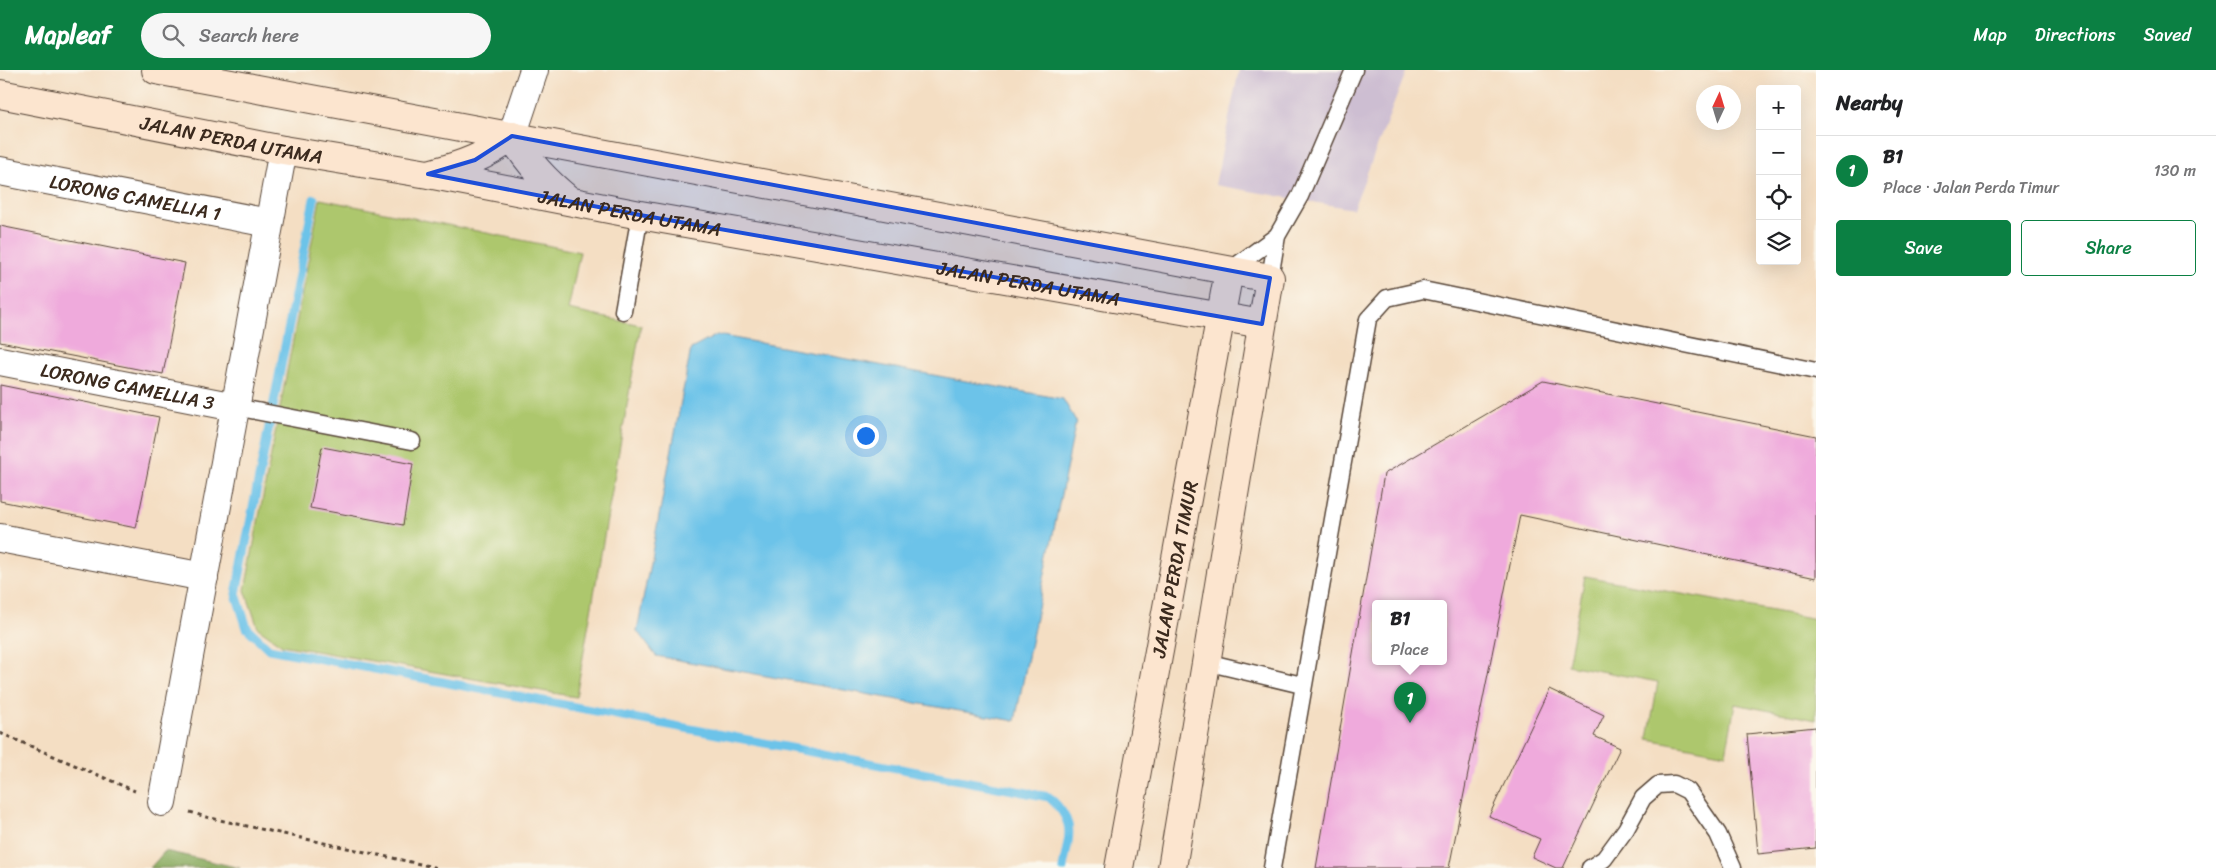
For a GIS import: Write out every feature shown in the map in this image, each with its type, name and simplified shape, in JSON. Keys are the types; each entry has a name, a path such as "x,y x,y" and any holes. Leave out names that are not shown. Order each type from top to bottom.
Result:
{"street":[{"path":"156,70 1270,278 1172,868"},
{"path":"428,174 475,160 497,148 512,136 534,70"},
{"name":"JALAN PERDA UTAMA","path":"0,94 283,150 428,174 640,215 1262,324"},
{"path":"512,136 532,168 571,202"},
{"path":"162,802 204,578 245,409 269,222 283,150"},
{"name":"LORONG CAMELLIA 1","path":"0,170 269,222"},
{"name":"JALAN PERDA TIMUR","path":"1119,868 1229,271"},
{"name":"LORONG CAMELLIA 3","path":"0,361 245,409"},
{"path":"0,538 204,578"}],"lane":[{"path":"1270,278 1277,236 1300,196 1354,70"},
{"path":"623,311 640,215"},
{"path":"1229,271 1277,236"},
{"path":"1272,868 1302,685 1368,319 1387,298 1423,290 1816,371"},
{"path":"245,409 412,441"},
{"path":"1206,662 1302,685"},
{"path":"1590,868 1604,859 1626,829 1643,798 1658,785 1674,784 1688,791 1718,834 1733,868"}],"path":[{"path":"0,734 162,802 206,817 438,868"}],"highlighted area":[{"path":"512,136 1270,278 1262,324 640,215 428,174 475,160"}],"shaded area":[{"path":"1239,70 1407,70 1353,209 1215,185"}],"green space":[{"path":"320,199 580,252 568,310 641,325 576,697 282,645 258,628 245,590"},
{"path":"1585,576 1816,619 1816,720 1735,704 1726,754 1648,739 1658,682 1568,665"},
{"path":"165,851 240,868 150,868"}],"water":[{"path":"717,335 1063,399 1076,421 1015,721 656,656 637,631 691,349"}],"building":[{"path":"0,226 185,263 163,374 0,342"},
{"path":"1543,381 1816,436 1816,578 1520,515 1449,868 1316,868 1384,474"},
{"path":"0,385 159,417 136,528 0,501"},
{"path":"322,447 413,464 403,525 310,508"},
{"path":"1549,689 1604,715 1594,736 1620,748 1563,868 1556,868 1532,857 1540,839 1489,816"},
{"path":"1816,727 1816,848 1758,854 1747,734"}],"waterway":[{"path":"314,199 236,594 247,628 269,649 1049,797 1064,814 1069,829 1063,868"}],"place":[{"name":"B1","path":"1410,723"}]}
